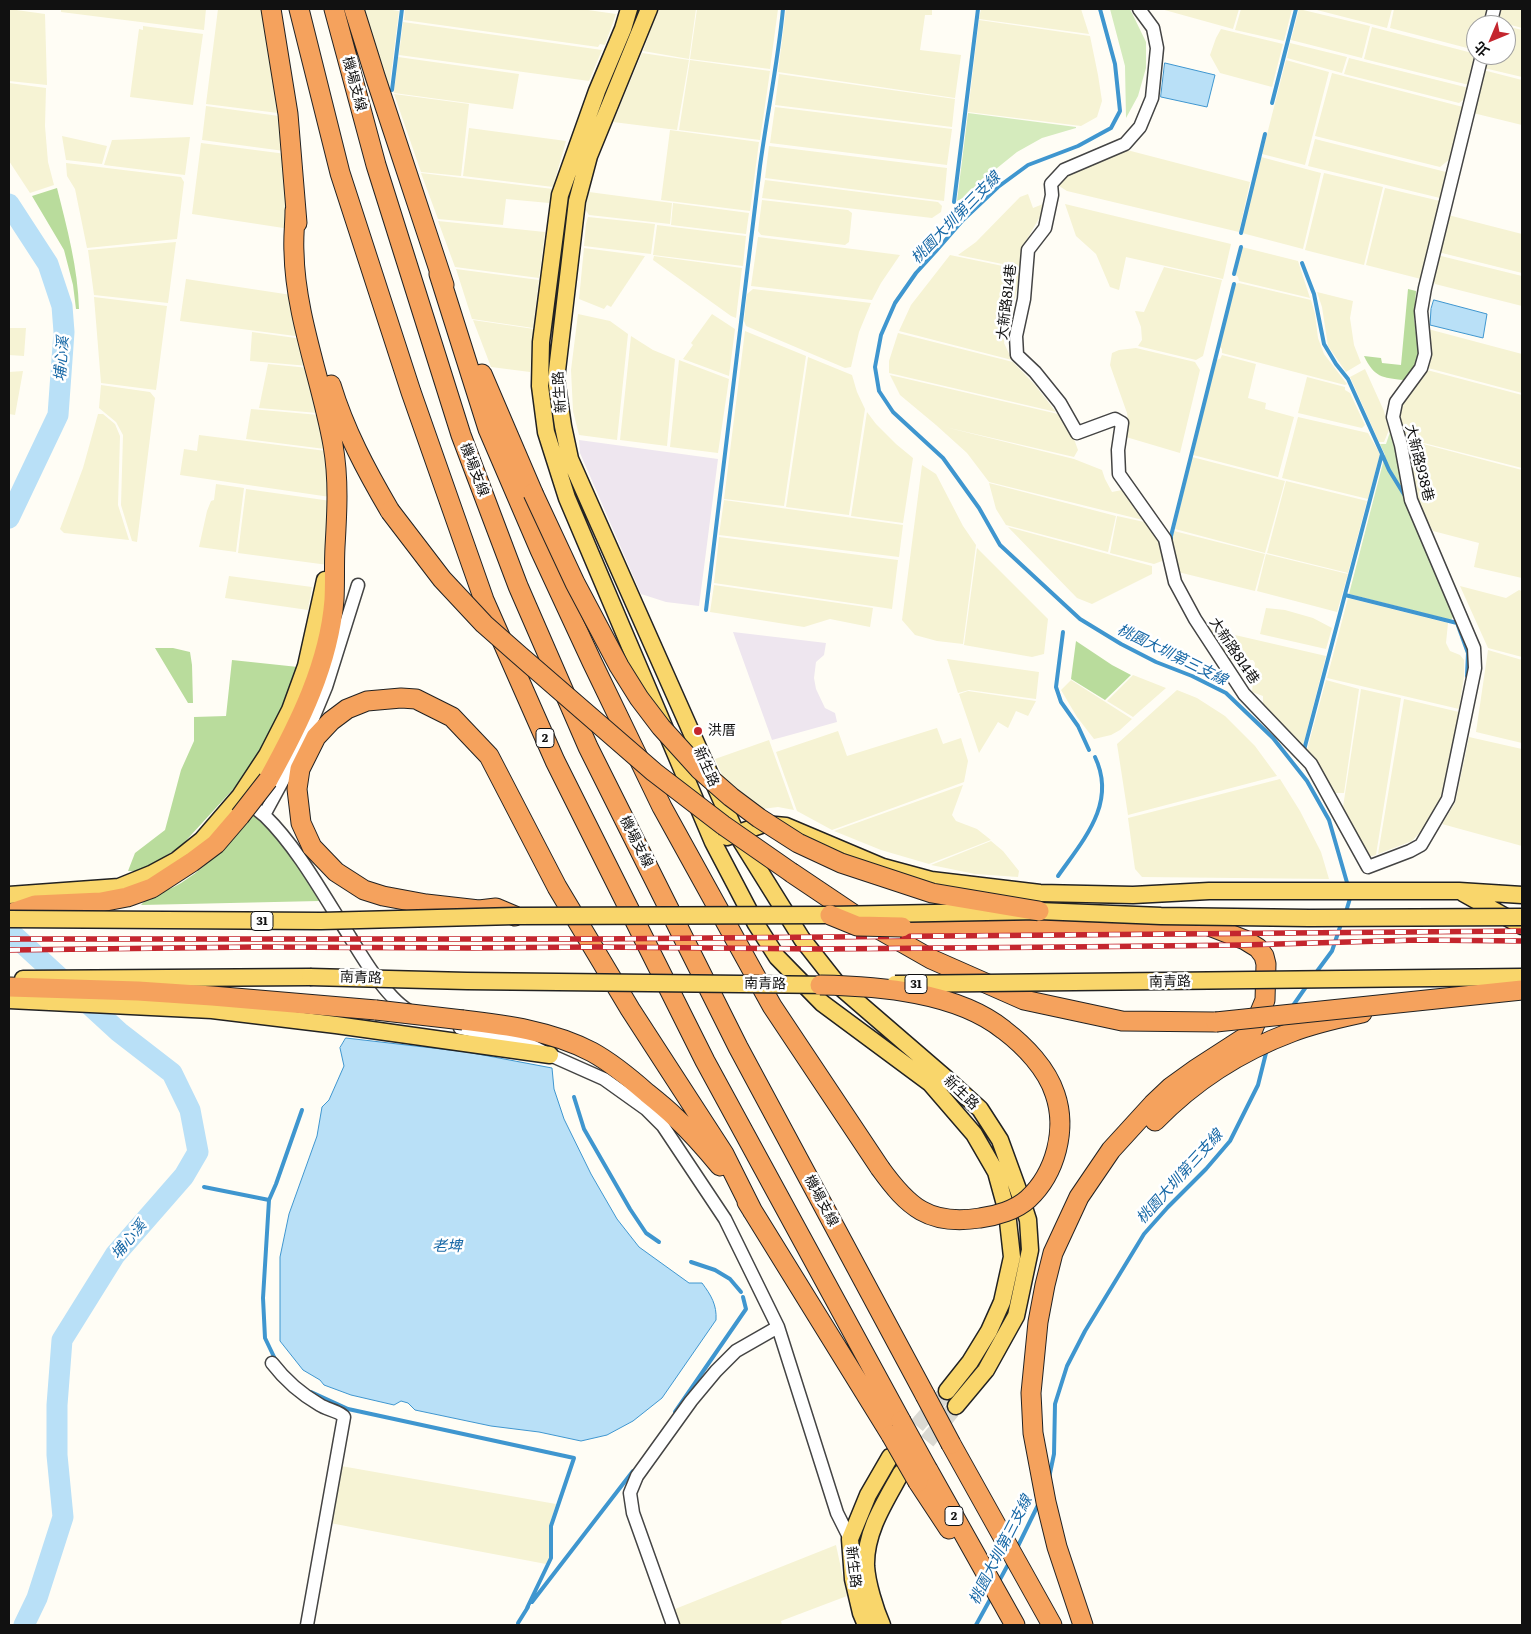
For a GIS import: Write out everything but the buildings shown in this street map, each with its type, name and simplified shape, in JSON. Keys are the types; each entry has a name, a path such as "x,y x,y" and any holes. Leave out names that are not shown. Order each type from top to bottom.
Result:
{"highway":[{"path":"9,914 34,905 101,902 127,897 152,888 216,844 268,780 302,716 323,655 334,600 338,495 332,437 303,318 297,282 294,253 295,210 288,114 272,9"},
{"name":"2","path":"300,9 340,173 411,392 484,600 555,761 705,1061 896,1428 1010,1624"},
{"name":"機場支線","path":"334,9 376,165 458,426 518,586 588,746 734,1038 951,1444 1052,1625"},
{"path":"354,9 488,429 544,558 662,807 772,1006 891,1184 907,1200 926,1214 951,1221 992,1216 1019,1206 1029,1198 1039,1185 1056,1153 1059,1134 1059,1111 1055,1093 1046,1075 1035,1060 1004,1029 968,1009 923,995 885,988 820,985"},
{"path":"295,210 317,331 336,401 357,452 390,511 442,579 484,624 654,772 723,825 859,918 931,959 1024,1000 1122,1021 1216,1022 1522,990"},
{"path":"439,274 533,493 575,583 619,666 639,698 661,727 699,769 759,818 798,843 840,863 932,893 1039,911"},
{"path":"515,916 496,908 479,910 426,904 383,896 364,890 336,872 312,847 301,823 297,789 300,769 316,737 331,721 347,709 367,701 401,698 416,699 452,717 489,756 557,887 630,1009 724,1154 753,1212"},
{"path":"830,914 857,926 1204,924 1245,940 1258,948 1264,956 1266,964 1265,1000 1252,1029 1247,1036 1172,1087 1153,1104 1111,1150 1079,1197 1053,1253 1038,1322 1030,1393 1033,1433 1057,1547 1083,1625"},
{"path":"9,987 138,991 376,1010 512,1026 567,1041 592,1052 625,1074 675,1116 729,1178 896,1428"},
{"path":"1045,1285 1099,1188 1118,1161 1168,1107 1194,1086 1223,1066 1255,1048 1293,1032 1325,1022 1407,1002"}],"main road":[{"name":"新生路","path":"629,9 560,195 541,342 540,386 546,432 567,498 713,842 756,924 777,957 822,1003 930,1084 974,1134 996,1172 1007,1212 1012,1256 1002,1302 989,1331 970,1362 947,1391"},
{"name":"新生路","path":"649,9 589,156 577,201 556,379 570,459 736,833 802,939 839,986 980,1109 1000,1140 1028,1220 1030,1250 1016,1316 986,1370 956,1406"},
{"path":"9,895 119,886 151,874 177,860 202,840 240,796 267,754 290,710 306,666 325,580"},
{"path":"713,842 764,824 786,826 883,866 931,880 1040,893 1133,895 1217,891 1459,891 1522,895"},
{"path":"1459,891 1522,926"},
{"path":"1490,908 1490,898 1500,894"},
{"name":"31","path":"9,919 321,921 515,916 1039,911 1161,916 1309,918 1522,917"},
{"name":"南青路","path":"9,979 310,977 467,981 820,985 1522,977"},
{"path":"9,1000 212,1010 400,1033 550,1056"},
{"path":"400,1033 406,1010"},
{"name":"新生路","path":"866,1625 861,1613 853,1579 850,1539 868,1495 890,1457"},
{"name":"新生路","path":"882,1625 875,1608 866,1567 869,1542 880,1510 900,1473"}],"street":[{"name":"大新路814巷","path":"1138,9 1153,28 1157,48 1152,98 1140,127 1125,144 1064,170 1051,184 1052,195 1045,228 1028,250 1024,300 1016,336 1017,355 1035,372 1060,403 1077,433 1115,419 1122,423 1118,450 1119,474 1165,539 1174,582 1195,619 1244,694 1311,764 1368,867"},
{"name":"大新路938巷","path":"1368,867 1421,845 1448,799 1475,668 1474,648 1411,500 1401,444 1393,417 1396,402 1421,368 1425,354 1420,310 1480,65"},
{"path":"264,815 302,745 322,695 358,585"},
{"path":"240,796 264,815 282,834 301,860 368,965 387,990 406,1010 429,1020 524,1042 550,1056 604,1079 646,1109 663,1126 725,1219 778,1327 837,1513 866,1567"},
{"path":"673,1625 633,1513 630,1493 637,1476 691,1401 716,1371 736,1351 778,1327"},
{"path":"272,1363 296,1389 318,1404 332,1412 342,1414 344,1417 306,1625"}],"shaded area":[{"path":"9,9 45,14 47,85 9,81"},
{"path":"61,9 206,9 204,30 61,12"},
{"path":"218,9 262,9 278,113 206,104"},
{"path":"363,9 399,11 389,90"},
{"path":"405,9 581,9 616,14 605,45 600,44 598,47 404,20"},
{"path":"658,9 696,9 689,59 643,51"},
{"path":"697,9 778,9 770,69 690,59"},
{"path":"786,9 932,9 932,15 925,15 920,50 961,55 955,98 778,72"},
{"path":"981,9 1081,9 1089,34 979,19"},
{"path":"1161,9 1239,9 1233,29"},
{"path":"1241,9 1292,9 1284,41 1235,30"},
{"path":"1299,9 1370,26 1362,58 1291,40"},
{"path":"1313,9 1392,9 1387,28"},
{"path":"1394,9 1487,9 1486,15 1466,15 1466,48 1390,28"},
{"path":"1499,9 1522,9 1522,28 1516,26 1516,15 1498,15"},
{"path":"979,20 1090,36 1102,101 1097,117 1081,126 968,112"},
{"path":"403,22 602,50 589,81 399,55"},
{"path":"143,26 203,34 193,105 130,97 139,29 143,30"},
{"path":"1372,27 1466,51 1466,65 1474,65 1469,85 1364,59"},
{"path":"1516,28 1522,30 1522,77 1484,68 1485,65 1516,65"},
{"path":"1221,29 1283,44 1272,87 1220,73 1210,55"},
{"path":"1290,43 1347,57 1342,73 1287,58"},
{"path":"642,53 689,60 677,130 613,122"},
{"path":"398,57 519,74 513,109 394,93"},
{"path":"1349,58 1469,88 1466,98 1459,103 1344,74"},
{"path":"690,60 770,71 760,140 679,130"},
{"path":"1286,60 1329,72 1305,165 1262,154"},
{"path":"1483,70 1522,80 1522,125 1473,113"},
{"path":"1332,73 1463,107 1450,159 1440,167 1315,136"},
{"path":"779,74 955,99 952,127 775,105"},
{"path":"9,83 46,88 45,126 48,162 54,185 30,193 9,161"},
{"path":"394,94 469,104 461,176 421,172"},
{"path":"206,106 279,116 284,151 202,140"},
{"path":"775,107 952,129 947,165 770,143"},
{"path":"469,128 566,141 553,187 463,176"},
{"path":"670,130 759,142 750,211 661,200"},
{"path":"62,136 107,146 102,164 66,160"},
{"path":"190,137 185,175 104,165 112,140"},
{"path":"1315,139 1446,172 1440,198 1308,166"},
{"path":"201,143 286,154 290,229 192,214"},
{"path":"769,146 947,168 944,201 765,178"},
{"path":"1127,150 1250,182 1239,232 1067,191 1059,186 1061,179"},
{"path":"1261,157 1321,173 1303,249 1242,233"},
{"path":"66,163 181,177 184,182 177,239 87,248 75,189 67,176"},
{"path":"421,173 553,189 549,203 506,199 503,225 438,219"},
{"path":"1324,173 1383,187 1364,265 1305,250"},
{"path":"765,180 938,202 942,206 941,212 932,218 762,198"},
{"path":"1385,188 1440,201 1421,279 1366,265"},
{"path":"589,192 672,203 670,224 589,215 585,209"},
{"path":"1028,194 1033,208 1043,204 1041,215 1022,248 1022,268 958,255 976,242 1020,197"},
{"path":"762,200 848,210 852,213 849,242 845,245 761,235 758,231"},
{"path":"673,203 749,213 746,234 671,225"},
{"path":"1065,204 1231,244 1223,279 1126,257 1119,290 1110,287 1096,254 1076,236"},
{"path":"1448,215 1522,234 1522,273 1438,252"},
{"path":"588,217 655,224 651,254 584,246"},
{"path":"438,221 545,232 539,278 455,267"},
{"path":"657,225 746,236 743,266 653,255"},
{"path":"758,237 900,255 872,300 751,286"},
{"path":"176,242 168,303 94,295 88,250"},
{"path":"1242,247 1298,261 1310,298 1239,281 1235,274"},
{"path":"584,248 645,256 611,307 607,305 604,309 579,299"},
{"path":"950,255 1022,270 1004,343 1012,360 899,331 911,305"},
{"path":"1437,255 1522,276 1522,306 1435,284 1431,278"},
{"path":"654,256 742,268 736,318 653,260"},
{"path":"1164,267 1222,280 1203,356 1196,360 1138,346 1142,340 1141,327 1135,311 1144,312"},
{"path":"456,269 539,280 533,328 472,319"},
{"path":"186,279 298,296 303,337 180,321"},
{"path":"1239,283 1311,300 1318,338 1324,354 1347,384 1222,353 1222,349 1219,346 1235,284"},
{"path":"753,289 871,303 859,332 851,367 845,368 746,326 744,321 747,294"},
{"path":"1317,292 1353,301 1350,318 1354,345 1361,363 1346,372 1328,346 1322,307"},
{"path":"94,297 167,306 156,390 101,383"},
{"path":"578,314 610,321 628,334 617,440 579,435 573,411 571,370"},
{"path":"712,314 735,329 729,376 683,359 693,345 691,343"},
{"path":"473,320 534,329 530,372 491,367"},
{"path":"9,328 26,328 24,356 9,355"},
{"path":"1428,329 1522,354 1522,393 1428,368 1430,363"},
{"path":"745,331 806,356 784,506 724,499"},
{"path":"252,332 303,339 309,366 250,361"},
{"path":"898,333 1013,362 1035,385 1056,412 889,373 889,361"},
{"path":"631,336 653,350 675,359 667,446 620,440"},
{"path":"1136,348 1195,362 1200,370 1180,453 1126,437 1129,426 1127,413 1110,365 1112,353 1119,350"},
{"path":"1222,355 1256,364 1248,398 1266,403 1265,409 1294,417 1278,477 1193,455 1216,360 1220,359"},
{"path":"808,357 852,375 865,409 849,515 786,507"},
{"path":"679,360 729,379 718,453 670,447"},
{"path":"268,364 309,368 318,413 259,408"},
{"path":"1365,369 1384,411 1389,430 1384,442 1379,442 1350,377"},
{"path":"1427,370 1522,395 1522,468 1412,440 1403,435 1399,420 1404,399"},
{"path":"23,371 15,415 9,414 9,372"},
{"path":"890,375 1058,414 1073,436 1078,450 1074,457 945,427 1074,459 1102,470 1112,492 1122,490 1147,521 989,482 967,453 900,395"},
{"path":"1307,377 1345,387 1345,390 1350,393 1365,425 1362,428 1298,413"},
{"path":"101,385 150,392 155,398 137,542 132,541 121,505 123,435 116,422 99,408"},
{"path":"251,409 319,415 325,449 246,439"},
{"path":"867,412 896,444 913,458 903,523 851,516"},
{"path":"98,414 103,414 115,424 120,436 118,505 129,540 64,533 60,529 83,468"},
{"path":"1298,417 1368,433 1380,454 1368,499 1282,478"},
{"path":"199,435 326,451 330,497 180,475 184,449 197,451"},
{"path":"579,440 718,459 699,606 666,602 641,594 580,453"},
{"path":"1412,441 1522,470 1522,578 1474,567 1479,543 1433,531 1415,498 1406,443"},
{"path":"1192,457 1285,481 1265,553 1175,529"},
{"path":"922,465 936,474 963,526 976,545 963,644 937,641 915,635 902,620"},
{"path":"1286,481 1367,501 1348,573 1267,553"},
{"path":"989,483 1116,516 1108,552 1006,525 996,509"},
{"path":"216,484 244,488 236,552 199,547 207,511 211,501 214,500"},
{"path":"246,489 331,501 328,565 238,553"},
{"path":"724,500 903,525 899,557 719,535"},
{"path":"1117,516 1149,523 1161,541 1164,556 1162,561 1154,564 1110,553"},
{"path":"1008,527 1152,566 1152,574 1092,604 1077,598"},
{"path":"1174,531 1265,554 1255,591 1178,572 1172,539"},
{"path":"719,537 898,560 892,609 714,583"},
{"path":"977,548 1048,619 1044,654 1032,657 964,645"},
{"path":"1266,554 1348,574 1337,612 1257,591"},
{"path":"229,576 312,587 308,610 225,598"},
{"path":"714,585 873,608 870,627 830,619 804,627 710,612"},
{"path":"1460,586 1506,598 1519,590 1522,591 1522,657 1488,648"},
{"path":"1348,598 1448,623 1446,643 1450,651 1460,655 1464,660 1464,676 1459,709 1327,678"},
{"path":"1266,608 1285,610 1313,618 1332,628 1326,649 1260,634"},
{"path":"1209,629 1326,656 1303,746 1263,705 1263,696 1252,692 1255,663 1253,660 1230,660"},
{"path":"733,632 826,643 824,655 816,662 814,678 816,689 825,708 835,713 837,722 772,740"},
{"path":"1488,650 1522,660 1522,743 1476,732"},
{"path":"947,659 1039,672 1036,699 969,690 958,693"},
{"path":"1133,675 1166,688 1133,717 1107,701"},
{"path":"1071,680 1132,719 1111,735 1094,739 1077,717 1061,690"},
{"path":"1326,680 1359,689 1344,793 1335,793 1322,770 1307,750"},
{"path":"1361,689 1401,698 1376,855 1368,857 1343,807"},
{"path":"1177,690 1197,698 1225,716 1255,746 1277,776 1128,815 1117,744"},
{"path":"968,691 1036,701 1028,716 1016,711 1008,728 998,722 979,753 959,694"},
{"path":"1404,699 1459,712 1441,797 1423,829 1412,841 1378,854"},
{"path":"937,728 943,744 961,738 968,761 964,782 832,830 797,811 776,752 838,731 847,756"},
{"path":"1469,737 1522,749 1522,846 1442,824 1455,803"},
{"path":"769,740 794,810 778,807 762,809 723,777 715,759"},
{"path":"1280,779 1300,811 1321,852 1329,879 1142,877 1135,869 1128,818"},
{"path":"963,785 952,815 956,821 977,829 991,840 929,864 881,850 834,831"},
{"path":"991,841 1003,851 1019,871 1018,877 975,874 931,865"},
{"path":"341,1466 556,1504 549,1526 549,1558 546,1564 330,1523"},
{"path":"836,1545 847,1596 781,1621 782,1625 680,1625 675,1609"}],"green space":[{"path":"1110,9 1130,9 1146,42 1146,68 1138,96 1126,118 1125,66"},
{"path":"968,113 1076,128 1042,138 1017,152 986,177 972,194 957,201"},
{"path":"57,188 74,263 79,309 76,309 73,285 64,250 32,196"},
{"path":"1408,289 1416,291 1414,318 1418,363 1404,380 1384,377 1371,368 1364,356 1381,358 1382,363 1401,365"},
{"path":"1390,432 1401,471 1402,494 1453,617 1451,620 1349,594 1385,455 1380,444 1386,444"},
{"path":"1076,641 1131,675 1105,700 1071,679"},
{"path":"155,648 173,648 190,652 193,703 188,703"},
{"path":"232,660 298,667 282,712 261,751 236,786 181,846 142,871 128,871 135,853 165,830 181,770 194,741 194,717 226,716"},
{"path":"254,815 272,830 293,855 319,901 141,905 151,897 179,884 194,874 221,850"}],"water":[{"path":"1165,63 1215,75 1207,107 1161,97"},
{"path":"1434,300 1487,314 1483,338 1430,325 1431,309"},
{"name":"老埤","path":"346,1038 467,1052 552,1068 554,1089 564,1119 591,1174 617,1219 639,1247 689,1283 702,1283 711,1296 714,1305 716,1320 662,1398 633,1421 607,1435 581,1441 539,1432 491,1426 415,1410 408,1403 401,1401 394,1405 351,1395 324,1385 320,1380 303,1370 280,1341 280,1257 289,1214 317,1136 322,1107 329,1100 344,1066 340,1048"}],"waterway":[{"path":"392,90 402,9"},
{"path":"706,610 760,166 783,9"},
{"path":"954,202 978,9"},
{"name":"桃園大圳第三支線","path":"1100,9 1115,64 1120,111 1111,128 1078,146 1028,165 998,187 963,220 916,273 895,303 881,335 875,367 879,391 893,412 943,458 979,508 1000,545 1080,619 1121,644 1156,662 1192,676 1226,693 1273,738 1307,781 1329,820 1348,886"},
{"path":"1272,103 1296,9"},
{"path":"1241,233 1265,134"},
{"name":"埔心溪","path":"9,204 48,264 62,306 64,332 58,415 9,518"},
{"path":"1234,274 1241,247"},
{"path":"1302,263 1314,294 1324,344 1348,379 1382,454 1304,750"},
{"path":"1171,541 1234,284"},
{"path":"1382,454 1389,470 1405,496"},
{"path":"1345,595 1457,623"},
{"path":"1456,620 1468,653 1467,676"},
{"path":"1063,632 1056,687 1061,702 1078,726 1089,750"},
{"path":"1058,876 1087,834 1095,820 1100,805 1102,790 1101,774 1095,757"},
{"name":"桃園大圳第三支線","path":"1345,915 1351,895"},
{"name":"桃園大圳第三支線","path":"1315,974 1332,951 1342,921"},
{"name":"埔心溪","path":"9,931 119,1032 172,1073 190,1110 198,1152 184,1176 115,1255 62,1340 57,1405 57,1455 63,1517 37,1598 24,1625"},
{"name":"桃園大圳第三支線","path":"1292,1007 1308,984"},
{"name":"桃園大圳第三支線","path":"1049,1478 1054,1454 1055,1404 1067,1366 1085,1331 1144,1234 1230,1141 1258,1085 1267,1049"},
{"path":"574,1097 584,1129 630,1209 646,1233 659,1242"},
{"path":"269,1200 302,1110"},
{"path":"204,1187 269,1200 263,1298 265,1338 276,1361"},
{"path":"691,1262 715,1270 730,1279 741,1292"},
{"path":"675,1412 746,1309 743,1297"},
{"path":"311,1392 348,1409 574,1458 551,1526 551,1558 527,1608"},
{"path":"532,1602 633,1471"},
{"name":"桃園大圳第三支線","path":"1017,1548 1039,1503"},
{"name":"桃園大圳第三支線","path":"998,1583 1010,1561"},
{"name":"桃園大圳第三支線","path":"976,1625 992,1596"},
{"path":"518,1623 528,1607"}],"tunnel":[{"path":"901,1444 947,1391"},
{"path":"912,1460 956,1406"}],"railway":[{"path":"9,939 596,939 1522,931"},
{"path":"9,950 256,947 823,949 1243,945 1418,940 1522,941"}],"place":[{"name":"洪厝","path":"698,731"}]}
